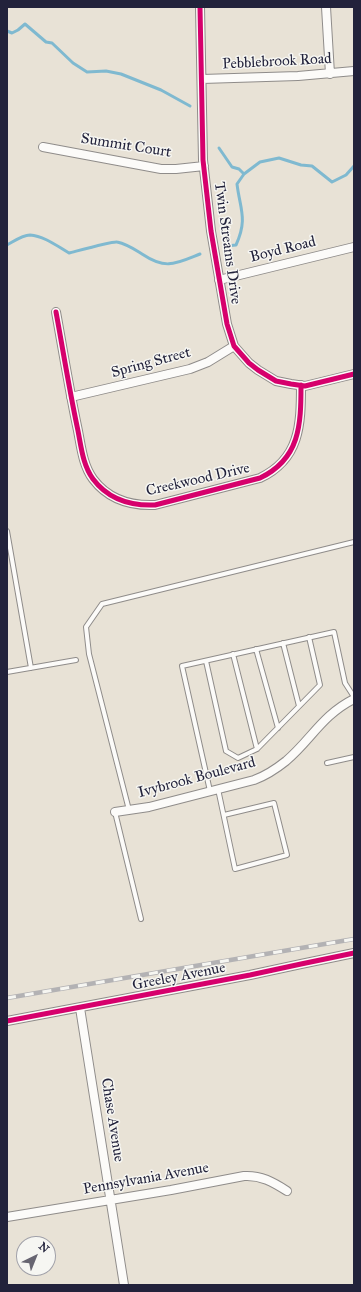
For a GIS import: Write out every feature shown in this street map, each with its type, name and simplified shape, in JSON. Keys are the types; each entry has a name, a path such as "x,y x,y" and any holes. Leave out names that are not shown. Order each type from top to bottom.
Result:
{"street":[{"name":"Twin Streams Drive","path":"200,7 204,166 210,231 227,324 234,346 249,363 276,381 301,385 320,383 354,374"},
{"path":"326,7 330,74"},
{"name":"Pebblebrook Road","path":"202,79 298,76 354,71"},
{"name":"Summit Court","path":"43,147 161,169 204,166"},
{"name":"Boyd Road","path":"219,280 354,247"},
{"name":"Creekwood Drive","path":"56,312 84,459 93,478 110,495 123,501 144,506 155,505 260,478 268,474 279,466 288,456 295,444 300,419 301,385"},
{"name":"Spring Street","path":"71,397 190,369 208,362 234,346"},
{"name":"Ivybrook Boulevard","path":"115,812 149,807 254,780 278,768 328,715 354,698"},
{"name":"Greeley Avenue","path":"7,1021 250,975 354,953"},
{"name":"Chase Avenue","path":"80,1008 124,1285"},
{"name":"Pennsylvania Avenue","path":"7,1217 253,1175 262,1177 287,1191"}],"lane":[{"path":"7,531 31,668"},
{"path":"129,810 89,654 86,627 102,604 354,542"},
{"path":"224,815 274,803 288,855 235,868 224,815 214,790 182,666 334,632 345,683 354,698"},
{"path":"206,661 226,751 238,758 257,749 320,685 309,637"},
{"path":"282,643 299,706"},
{"path":"256,649 278,728"},
{"path":"233,654 257,749"},
{"path":"7,672 76,660"},
{"path":"326,763 354,757"},
{"path":"115,812 141,918"}],"waterway":[{"path":"7,31 12,33 25,24 46,42 52,43 73,63 87,72 106,71 121,74 161,90 190,106"},
{"path":"219,148 232,167 239,169 244,174"},
{"path":"226,246 236,245 242,228 242,214 237,184 244,174 260,162 279,158 301,165 312,166 332,182 346,175 354,166"},
{"path":"7,245 21,237 30,235 45,239 69,253 117,242 130,247 150,259 164,264 177,263 200,254"}],"railway":[{"path":"7,998 354,939"}],"cycle path":[{"path":"200,7 203,160 211,231 227,324 234,346 249,363 276,381 305,386 354,374"},
{"path":"56,312 86,467 99,486 106,492 121,500 137,504 155,505 260,478 273,470 291,451 296,439 299,427 301,385"},
{"path":"7,1021 250,975 354,953"}]}
